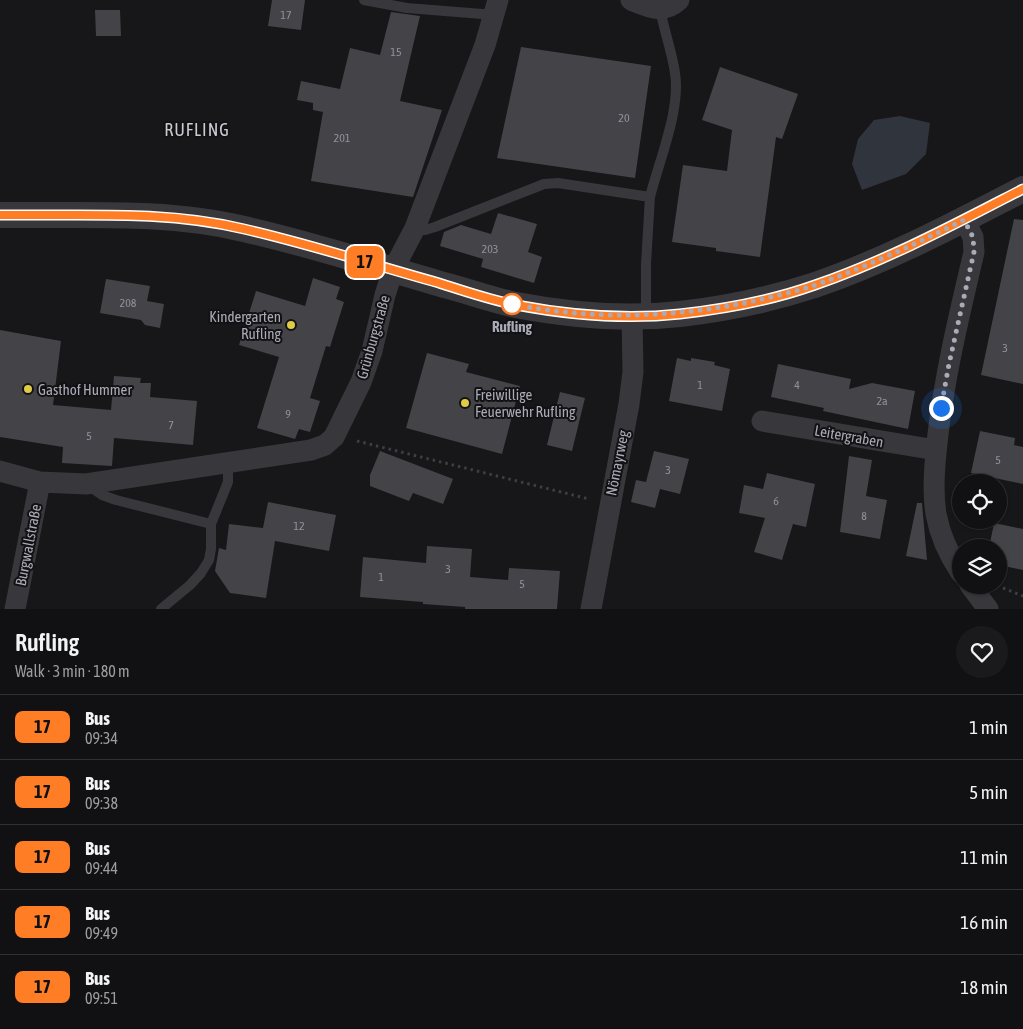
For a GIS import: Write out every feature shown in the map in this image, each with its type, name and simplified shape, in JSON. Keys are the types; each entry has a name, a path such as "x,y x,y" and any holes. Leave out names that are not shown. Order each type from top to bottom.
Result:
{"street":[{"path":"631,0 669,4"},
{"name":"Grünburgstraße","path":"334,437 364,374 372,351 384,295 393,270 415,228 485,45 497,8"},
{"path":"0,215 132,216 209,222 292,241 512,304 581,314 639,316 679,314 720,308 813,286 916,244 1023,189"},
{"path":"952,557 943,541 936,513 934,484 941,408 974,252 973,237 964,220"},
{"name":"Nömayrweg","path":"590,609 629,404 639,316"},
{"name":"Leitergraben","path":"762,421 936,450"},
{"path":"0,471 40,482 86,484 311,450 325,445 334,437"},
{"name":"Burgwallstraße","path":"15,609 40,482"},
{"path":"977,594 988,609"}],"lane":[{"path":"364,0 407,8 497,8"},
{"path":"639,316 646,264 650,197 673,115 676,93 669,4"},
{"path":"415,228 425,230 435,227 544,184 558,184 650,197"},
{"path":"161,609 190,585 209,560 214,513 228,482 228,462"},
{"path":"86,484 102,495 116,500 212,524"}],"path":[{"path":"334,437 383,447 609,504"},
{"path":"1007,590 1023,596"}],"shaded area":[{"path":"900,116 930,123 926,154 906,174 862,190 852,164 858,139 874,120"}],"building":[{"path":"272,0 305,0 301,30 268,26"},
{"path":"95,10 120,10 121,36 96,36"},
{"path":"391,12 420,16 400,101 442,110 413,197 311,181 323,112 313,110 313,103 297,100 301,81 340,89 350,48 380,55"},
{"path":"521,47 651,66 635,178 497,158"},
{"path":"720,67 798,94 782,139 776,137 760,257 672,242 683,165 727,171 732,130 702,120"},
{"path":"498,213 537,224 528,252 542,257 534,283 481,267 483,259 440,246 444,232 461,225 491,234"},
{"path":"1014,219 1023,220 1023,384 981,375"},
{"name":"Kindergarten Rufling","path":"313,278 340,287 336,299 344,302 330,347 326,346 310,398 320,401 310,432 299,429 295,439 257,428 279,357 239,345 256,291 305,306"},
{"path":"106,279 150,286 147,301 164,304 160,328 145,325 141,320 100,313"},
{"path":"0,330 61,341 53,405 111,410 114,376 141,378 140,383 151,383 150,397 197,401 193,445 114,438 112,466 62,463 63,447 0,437"},
{"path":"427,353 469,364 466,372 520,386 502,454 406,428"},
{"path":"677,358 691,361 691,358 715,362 714,365 730,369 722,411 669,401"},
{"path":"778,364 851,379 849,389 872,383 915,391 908,429 823,411 824,408 771,397"},
{"path":"560,392 585,398 572,451 547,445"},
{"path":"980,431 1015,438 1014,445 1023,447 1023,484 1007,481 1007,474 971,473"},
{"path":"380,451 453,479 443,504 413,493 409,501 370,486 370,475"},
{"path":"654,451 689,459 680,494 660,489 655,508 631,502 636,480 646,482"},
{"path":"849,456 872,460 866,496 887,500 880,539 840,532"},
{"path":"767,473 815,484 806,527 793,524 782,560 754,552 765,518 739,513 744,485 763,489"},
{"path":"268,502 336,515 329,551 275,541 266,598 230,593 215,571 219,548 226,550 229,524 263,528"},
{"path":"917,503 922,503 927,560 906,556"},
{"path":"1007,526 1023,529 1023,570 1007,567 1007,539 991,539 993,529 1007,529"},
{"path":"427,546 472,549 470,577 508,580 509,568 560,571 557,609 465,609 465,607 423,604 423,602 360,597 363,557 426,563"}],"bus line":[{"name":"17","path":"0,215 132,216 209,222 243,228 292,241 512,304 581,314 646,316 679,314 720,308 813,286 916,244 1023,189"}],"place":[{"name":"Rufling","path":"512,304"},
{"name":"Kindergarten Rufling","path":"291,325"},
{"name":"Gasthof Hummer","path":"28,389"},
{"name":"Freiwillige Feuerwehr Rufling","path":"465,403"}],"district":[{"name":"RUFLING","path":"197,129"}],"route":[{"path":"512,304 581,314 632,316 679,314 720,308 813,286 916,244 964,220 973,237 974,252 941,408"}]}
